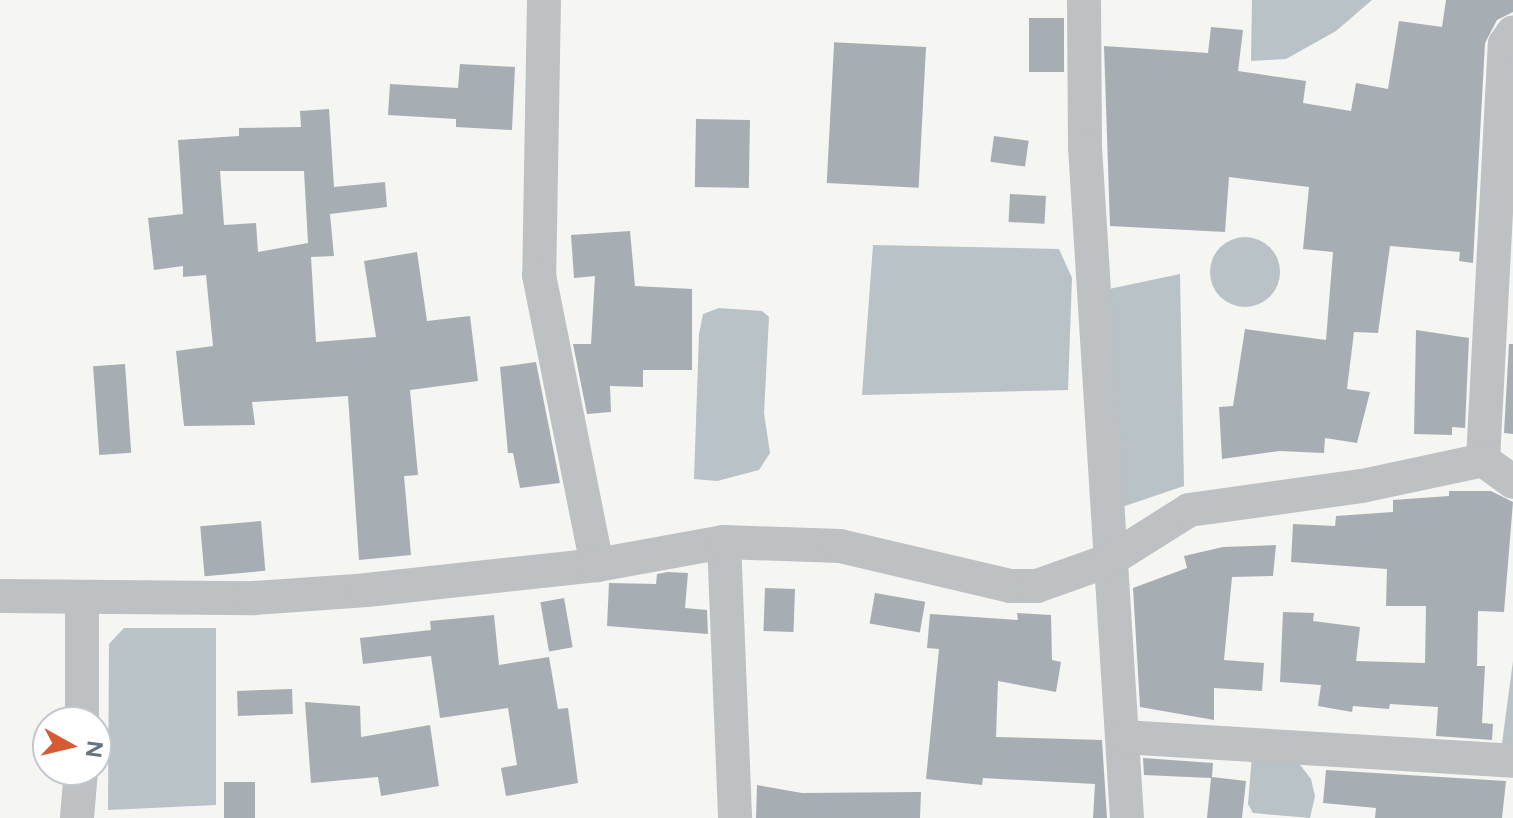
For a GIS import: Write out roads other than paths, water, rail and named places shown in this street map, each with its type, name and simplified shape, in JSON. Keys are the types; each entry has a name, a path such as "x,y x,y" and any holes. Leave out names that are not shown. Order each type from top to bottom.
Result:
{"street":[{"path":"544,0 539,275 597,565"},
{"path":"1084,0 1085,147 1127,818"},
{"path":"1483,460 1505,44 1513,32"},
{"path":"0,596 254,598 597,565 724,542 840,546 1010,586 1037,586 1110,560 1189,510 1362,486 1483,460 1513,482"},
{"path":"724,542 735,818"},
{"path":"82,598 82,706"},
{"path":"1123,737 1513,761"},
{"path":"77,818 80,786"}]}
